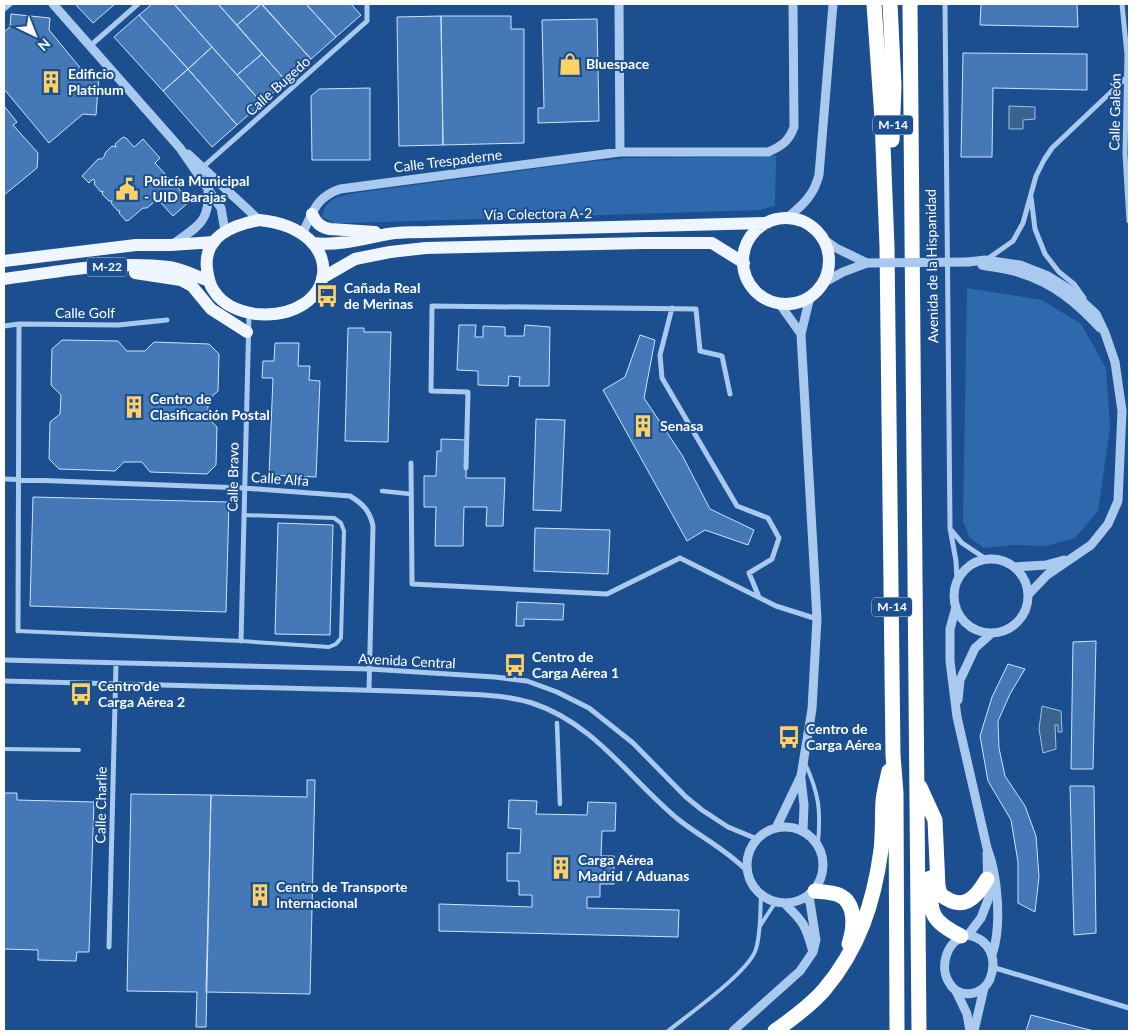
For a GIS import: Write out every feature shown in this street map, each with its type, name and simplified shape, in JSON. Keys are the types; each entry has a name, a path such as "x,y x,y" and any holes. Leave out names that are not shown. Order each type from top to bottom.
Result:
{"highway":[{"path":"874,4 882,119 887,247"},
{"name":"M-14","path":"890,4 894,85 887,247 893,754 896,793 897,1031"},
{"name":"M-14","path":"910,4 919,1031"},
{"path":"775,1031 799,1014 824,991 844,963 862,929 875,884 884,828 883,800 893,754"},
{"path":"917,782 935,820 940,894 946,900 962,903 979,893 986,879"},
{"path":"917,827 930,852 930,907 936,919 943,927 964,935"},
{"path":"812,894 838,895 849,906 852,914 853,928 844,963"}],"main road":[{"path":"312,214 322,228 390,234"},
{"path":"787,218 808,224 817,230 829,253 829,269 823,283 810,297 800,302 779,303 758,293 751,284 746,274 745,251 749,240 757,230 766,223 776,219 787,218"},
{"path":"259,220 277,222 302,234 320,252 323,263 322,278 317,290 307,302 283,312 268,315 249,313 227,304 215,293 209,281 206,262 214,242 225,231 240,224 259,220"},
{"name":"Vía Colectora A-2","path":"313,243 328,245 390,234 766,223"},
{"name":"M-22","path":"4,261 136,245 214,242"},
{"path":"322,278 355,259 390,252 426,248 712,243 744,262"},
{"path":"98,267 181,280 192,286 211,309 248,332"},
{"name":"M-22","path":"4,279 98,267 170,267 209,281"}],"street":[{"path":"4,9 10,4"},
{"path":"53,4 180,148 221,208 224,215 225,231"},
{"path":"90,46 138,4"},
{"name":"Calle Bugedo","path":"203,167 367,21 367,4"},
{"path":"619,4 620,152"},
{"name":"Calle Trespaderne","path":"302,234 321,198 330,192 340,189 620,152 768,152 781,146 790,138 794,127 793,4"},
{"path":"787,218 802,205 816,188 819,175 833,4"},
{"name":"Avenida de la Hispanidad","path":"945,4 950,528 956,561 957,580"},
{"name":"Calle Galeón","path":"1122,4 1128,76 1127,155 1129,221"},
{"path":"985,260 1013,241 1023,223 1031,194 1044,160 1052,148 1128,76"},
{"path":"180,148 259,220"},
{"path":"171,245 200,225 207,212 208,189"},
{"path":"1028,595 1047,575 1091,545 1108,524 1118,501 1122,411 1115,362 1105,333 1096,314 1074,284 1058,272 1046,254 1035,229 1031,194"},
{"path":"823,239 836,248 866,263"},
{"path":"823,283 843,272 866,263 968,262 985,260 1020,265 1048,276 1069,289 1096,314"},
{"path":"968,262 1019,272 1045,282 1065,294 1105,333"},
{"path":"776,828 801,776 812,709 817,619 801,334 810,297"},
{"path":"779,303 801,334"},
{"path":"466,468 468,392 431,391 432,306 696,309 700,350 722,356 730,394"},
{"path":"672,308 660,355 662,378 737,506 768,518 779,538 772,559 748,574 760,597"},
{"name":"Calle Bravo","path":"242,640 249,313"},
{"name":"Calle Golf","path":"4,326 19,324 118,325 167,320"},
{"path":"18,631 19,324"},
{"path":"411,463 412,584 607,594 680,558 776,606 817,619"},
{"name":"Calle Alfa","path":"4,478 244,488 350,496 361,502 371,516 373,526 369,690"},
{"path":"382,491 411,494"},
{"path":"950,528 962,543 986,559"},
{"path":"957,717 960,680 975,648 992,633 1006,629 1018,621 1025,609 1028,595 1024,580 1014,567 1001,560 986,559 974,563 964,570 957,580 954,594 956,607 961,618 970,626 992,633"},
{"path":"1014,567 1046,565 1069,559"},
{"path":"956,607 950,629 950,661 957,717 987,848 993,862 996,885 996,942 992,955 992,967 972,1031"},
{"name":"Avenida Central","path":"4,660 370,670 527,681 557,692 589,708 610,723 702,810 728,827 757,839"},
{"name":"Calle Charlie","path":"109,947 116,663"},
{"path":"4,681 369,690 493,696 532,704 577,726 596,740 678,818 731,856 747,870"},
{"path":"557,723 560,804"},
{"path":"801,776 804,805 803,831"},
{"path":"780,903 801,900 812,894 824,873 824,862 818,843 803,831 794,828 776,828 765,832 757,839 749,854 747,870 750,882 761,895 780,903 800,918 807,929 813,952"},
{"path":"972,1031 967,1014 956,991 950,984 944,963 952,943 964,935 981,918 988,900 986,879 987,848"},
{"path":"733,1031 800,971 813,952 816,940 811,918 812,894"},
{"path":"964,935 978,937 986,943 992,955"},
{"path":"992,967 1129,1008"},
{"path":"956,991 965,994 975,993 984,988"}],"lane":[{"path":"18,631 242,640 329,647 336,644 341,638 344,531 341,522 334,518 244,515"},
{"path":"4,749 79,750"},
{"path":"804,761 814,783 819,804 818,843"},
{"path":"668,1031 744,969 756,951 760,926 761,895"},
{"path":"760,926 780,903"}],"shaded area":[{"path":"1009,106 1035,107 1035,119 1023,120 1023,129 1009,129"},
{"path":"776,155 775,206 760,210 350,223 335,223 322,217 326,205 334,199 355,193 627,158 764,157"},
{"path":"967,288 1042,300 1081,324 1106,368 1110,428 1098,511 1075,538 1046,546 1013,545 984,548 970,538 963,521"},
{"path":"1042,706 1061,711 1062,732 1058,732 1058,725 1055,725 1056,749 1043,753 1039,729"}],"building":[{"path":"75,4 115,4 93,23"},
{"path":"152,4 174,4 212,47 188,69 139,15"},
{"path":"174,4 218,4 262,54 237,75"},
{"path":"218,4 261,4 237,25"},
{"path":"261,4 311,59 286,81 237,25"},
{"path":"262,4 306,4 336,37 311,59"},
{"path":"306,4 351,4 361,15 336,37"},
{"path":"981,4 1077,4 1078,27 980,25"},
{"name":"Edificio Platinum","path":"11,14 50,18 49,30 87,76 99,76 96,115 83,114 49,143 4,89 4,32 10,27"},
{"path":"139,15 188,69 163,91 114,37"},
{"path":"441,16 511,16 511,29 524,29 524,143 443,145"},
{"path":"441,16 443,145 399,146 397,17"},
{"name":"Bluespace","path":"597,19 599,121 538,123 538,108 544,108 542,20"},
{"path":"212,47 262,103 237,125 188,69"},
{"path":"963,53 1087,54 1087,90 993,88 992,157 961,157"},
{"path":"262,54 286,81 262,103 237,75"},
{"path":"188,69 237,125 212,147 163,91"},
{"path":"370,88 370,160 312,160 311,96 319,89"},
{"path":"4,106 17,122 13,125 38,153 37,168 4,195"},
{"path":"123,137 134,147 143,139 160,158 155,163 190,201 173,216 160,202 162,199 160,197 126,221 119,213 120,211 111,203 112,201 109,201 102,194 103,191 101,192 94,184 93,179 89,183 82,176 98,159 102,159 112,146 116,147 115,144"},
{"path":"459,325 476,325 475,337 483,337 483,326 505,327 505,336 524,336 525,325 550,327 549,386 519,386 520,377 509,376 508,386 478,385 478,371 457,370"},
{"path":"348,328 364,328 364,332 391,332 388,442 345,441"},
{"name":"Senasa","path":"640,335 655,340 644,398 682,455 710,509 754,530 748,545 705,530 687,541 603,390 625,377"},
{"name":"Centro de Clasificación Postal","path":"62,340 118,341 127,351 145,351 154,342 209,344 219,354 218,391 208,400 208,418 217,427 216,465 207,474 150,472 142,462 124,462 115,471 59,469 49,459 50,422 60,414 61,395 51,385 52,349"},
{"path":"275,343 299,343 298,366 310,366 309,380 320,381 316,477 269,475 273,378 262,378 263,361 274,361"},
{"path":"536,419 565,420 561,511 533,510"},
{"path":"441,439 467,440 466,478 505,478 503,526 486,526 487,507 464,507 463,546 435,546 436,507 424,507 424,476 436,476 437,451 441,451"},
{"path":"33,497 229,502 226,612 30,606"},
{"path":"278,523 333,525 330,635 275,634"},
{"path":"535,528 610,530 608,574 534,571"},
{"path":"517,602 564,604 563,620 524,619 524,626 516,626"},
{"path":"1096,641 1093,769 1071,769 1073,642"},
{"path":"1008,664 1025,669 1010,694 998,721 999,748 1005,776 1025,806 1036,836 1039,877 1035,912 1018,903 1018,862 1011,820 988,781 980,736 992,697"},
{"name":"Centro de Transporte Internacional","path":"307,780 315,780 310,994 206,992 211,795 307,797"},
{"path":"1070,786 1094,786 1096,933 1074,935"},
{"path":"4,793 17,793 17,800 94,802 89,952 77,952 76,961 38,960 38,950 4,949"},
{"path":"131,794 211,795 206,1027 196,1027 197,992 127,991"},
{"name":"Carga Aérea Madrid / Aduanas","path":"509,800 537,801 536,814 587,815 588,802 616,803 615,831 602,831 601,856 614,856 614,884 600,884 600,897 587,897 587,908 679,910 678,937 439,931 439,904 532,907 532,895 519,895 519,881 507,881 507,853 520,853 521,829 508,828"},
{"path":"1031,1015 1094,1031 1026,1031"}],"place":[{"name":"Bluespace","path":"570,64"},
{"name":"Edificio Platinum","path":"51,82"},
{"name":"Policía Municipal - UID Barajas","path":"127,189"},
{"name":"Cañada Real de Merinas","path":"327,296"},
{"name":"Centro de Clasificación Postal","path":"134,407"},
{"name":"Senasa","path":"643,426"},
{"name":"Centro de Carga Aérea 1","path":"515,665"},
{"name":"Centro de Carga Aérea 2","path":"81,694"},
{"name":"Centro de Carga Aérea","path":"789,737"},
{"name":"Carga Aérea Madrid / Aduanas","path":"561,868"},
{"name":"Centro de Transporte Internacional","path":"260,895"}]}
